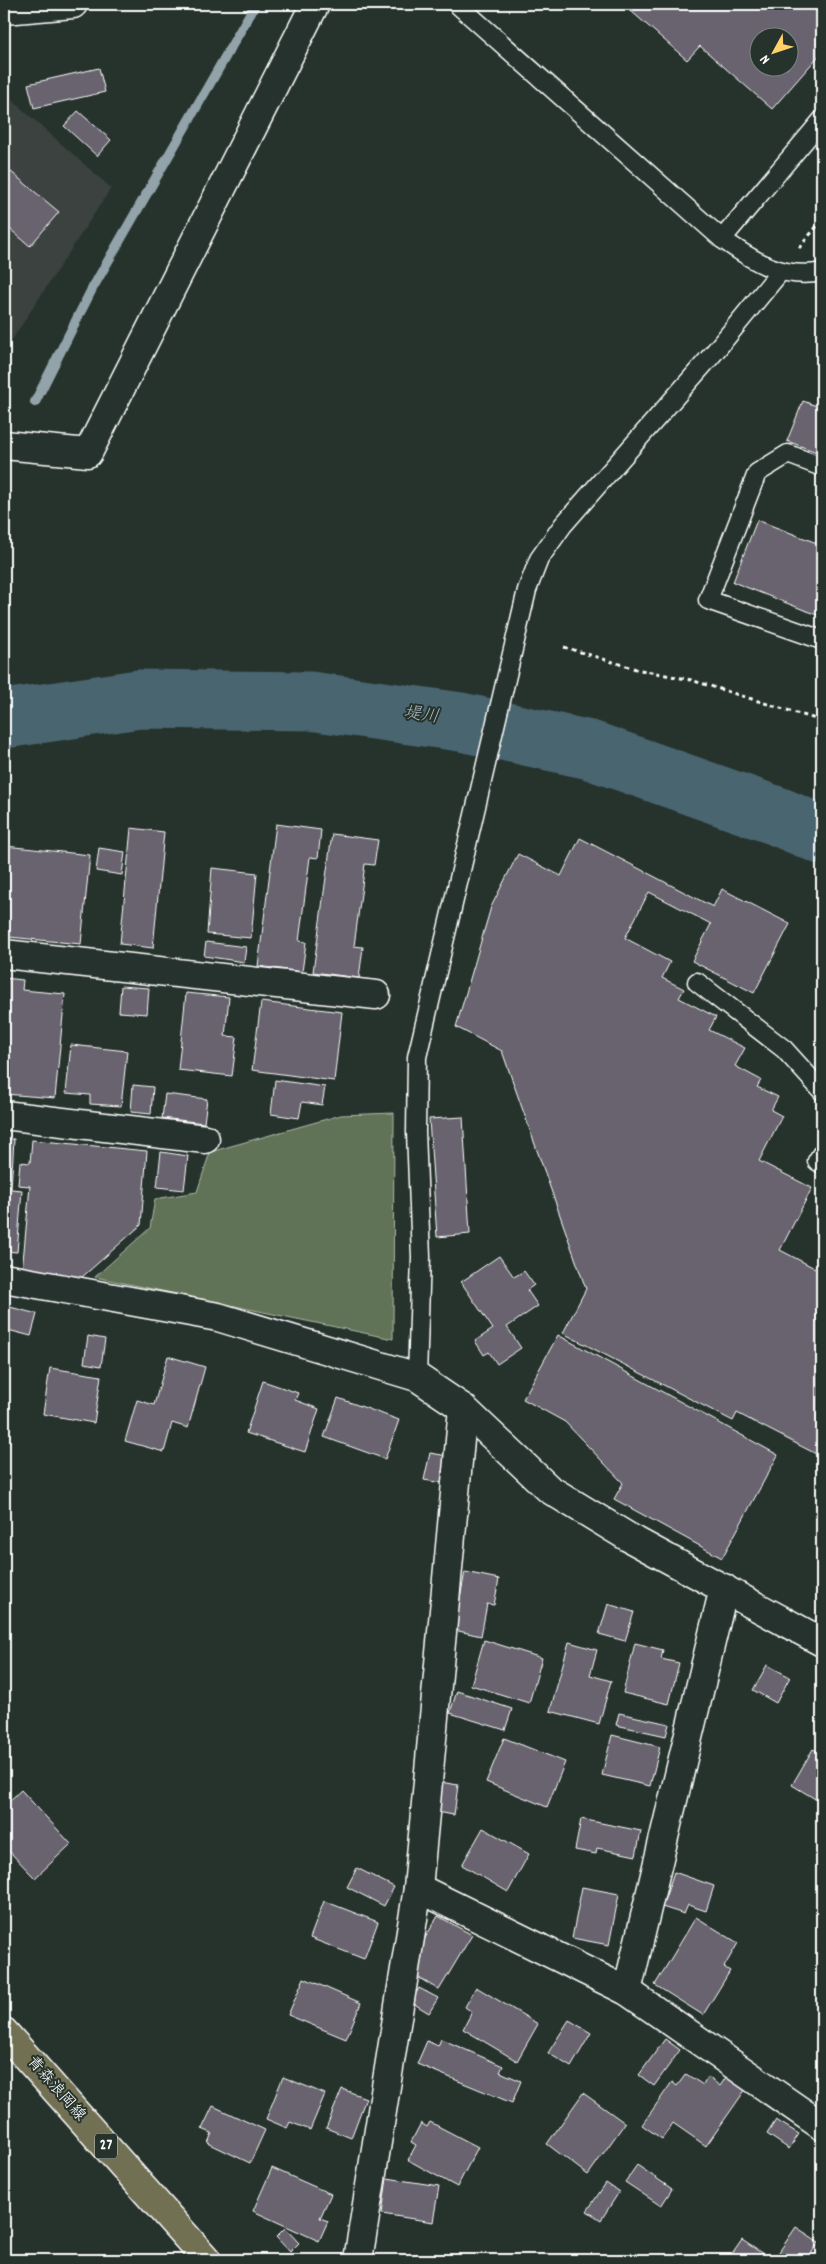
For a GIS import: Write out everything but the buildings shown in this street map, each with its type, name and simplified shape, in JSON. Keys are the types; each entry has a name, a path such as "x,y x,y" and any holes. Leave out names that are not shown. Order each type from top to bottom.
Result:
{"main road":[{"name":"青森浪岡線","path":"4,2032 207,2260"}],"street":[{"path":"4,10 73,4"},
{"path":"4,445 88,453 314,4"},
{"path":"4,954 376,995"},
{"path":"4,1115 205,1138"},
{"path":"4,1278 218,1317 417,1378 463,1408 549,1489 628,1537 822,1642"},
{"path":"358,2260 418,1888 463,1408"},
{"path":"627,1991 724,1588"},
{"path":"418,1888 627,1991 822,2126"}],"lane":[{"path":"457,4 722,239 746,256 780,272 810,274 822,272"},
{"path":"722,239 822,120"},
{"path":"417,1378 421,1257 416,1132 417,1057 527,590 539,559 563,525 712,355 780,272"},
{"path":"822,467 788,454 757,473 708,600 822,640"},
{"path":"697,982 784,1049 822,1091"},
{"path":"822,1153 817,1161 822,1164"}],"path":[{"path":"564,647 636,669 691,680 822,721"}],"shaded area":[{"path":"4,93 111,188 4,352"}],"green space":[{"path":"394,1113 393,1339 95,1277 150,1228 155,1199 197,1192 210,1152 341,1115"}],"waterway":[{"path":"35,402 92,289 255,5"},
{"name":"堤川","path":"4,719 139,699 310,701 461,722 590,750 777,816 822,835"}]}
